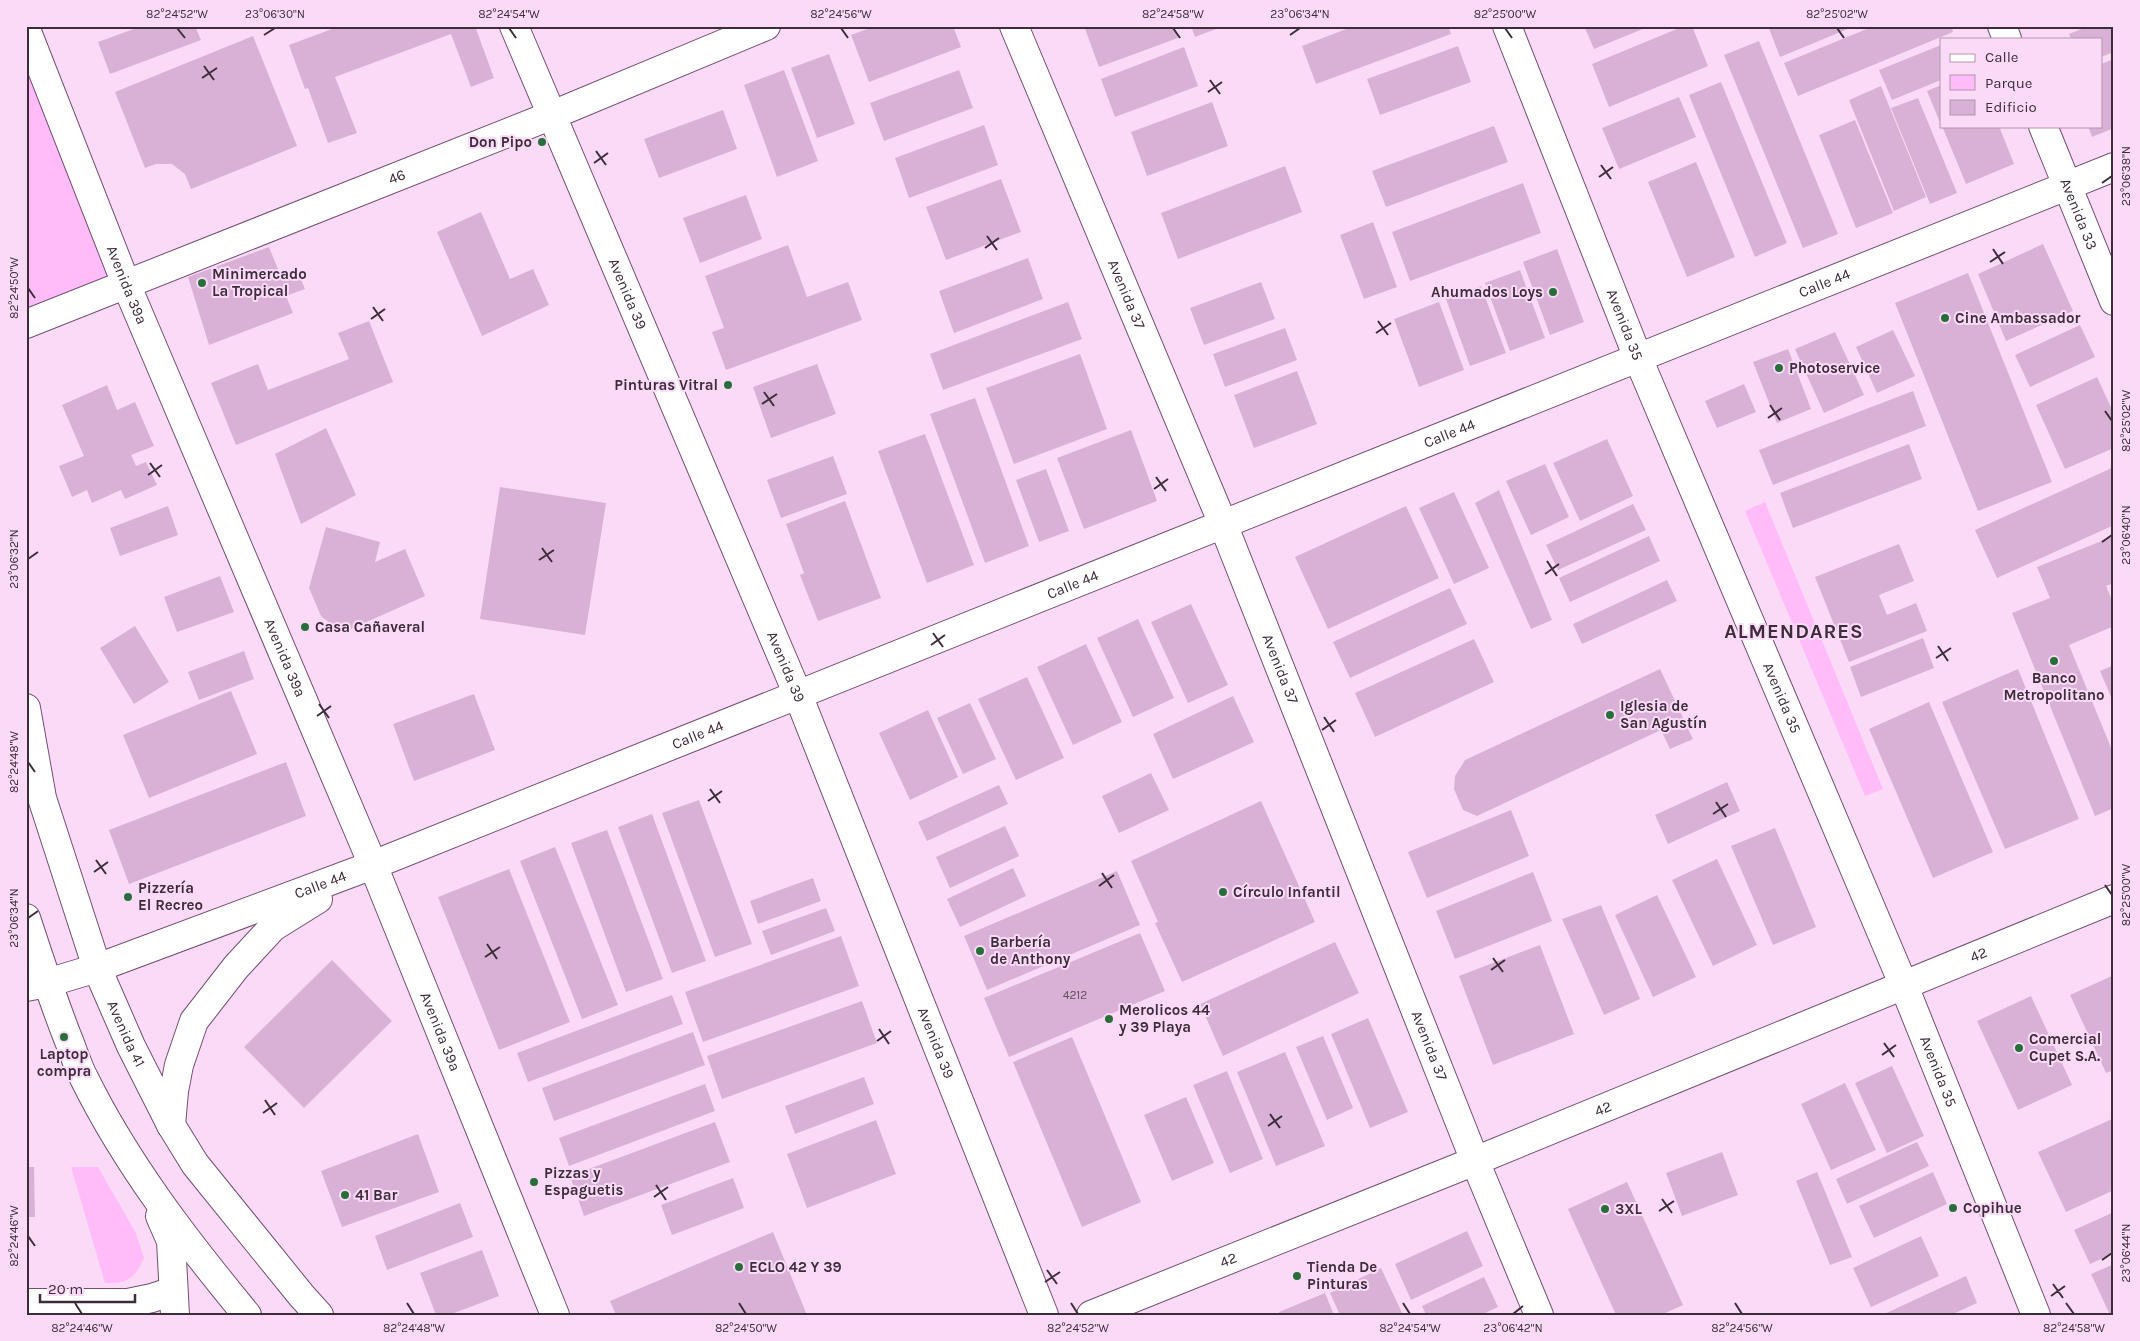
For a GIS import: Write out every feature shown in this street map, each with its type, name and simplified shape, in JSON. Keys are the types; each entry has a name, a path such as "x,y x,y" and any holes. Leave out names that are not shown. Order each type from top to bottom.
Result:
{"street":[{"name":"Avenida 39","path":"514,26 550,116 798,695 1044,1315"},
{"name":"46","path":"26,324 550,116 766,26"},
{"name":"Avenida 37","path":"1014,26 1223,524 1475,1161 1539,1315"},
{"name":"Avenida 35","path":"1507,26 1638,358 1904,986 2036,1315"},
{"path":"2002,26 2007,38"},
{"name":"Avenida 39a","path":"26,29 126,284 373,865 555,1315"},
{"name":"Avenida 33","path":"2044,128 2114,302"},
{"name":"Calle 44","path":"37,985 97,968 373,865 2114,167"},
{"name":"Avenida 41","path":"26,708 42,798 97,968 132,1046 171,1125 195,1164 319,1315"},
{"path":"171,1125 174,1091 179,1065 194,1021 236,967 272,927 373,865"},
{"name":"42","path":"1091,1315 1475,1161 2114,900"},
{"path":"26,918 37,985 83,1077 146,1185 171,1241 174,1303 152,1298 128,1303 26,1302"},
{"path":"146,1185 206,1265 248,1315"}],"green space":[{"path":"26,29 126,284 26,324"},
{"path":"1765,502 1883,789 1865,796 1745,511"},
{"path":"71,1167 98,1167 136,1233 144,1258 134,1275 125,1281 105,1283"}],"building":[{"path":"142,26 195,26 201,40 110,74 98,42"},
{"path":"340,26 475,26 494,78 471,87 451,34 335,77 357,133 328,143 308,88 305,89 289,45"},
{"path":"875,26 953,26 961,47 869,82 851,35"},
{"path":"1084,26 1173,26 1178,38 1099,67"},
{"path":"1191,26 1224,26 1195,37"},
{"path":"1354,26 1448,26 1451,34 1316,84 1302,46"},
{"path":"1584,26 1650,26 1594,49"},
{"path":"1684,26 1692,26 1708,66 1609,107 1592,64"},
{"path":"1768,26 1855,26 1780,57"},
{"path":"1874,26 1951,26 1953,32 1798,96 1784,63"},
{"path":"2089,26 2114,26 2114,52 2102,57 2102,38 2071,38 2069,34"},
{"path":"253,36 297,146 191,189 185,174 172,164 156,164 145,168 115,92"},
{"path":"1759,41 1838,234 1803,248 1724,55"},
{"path":"1940,45 1940,80 1892,100 1879,70"},
{"path":"1458,46 1471,82 1380,115 1367,79"},
{"path":"1184,47 1198,86 1115,117 1101,79"},
{"path":"829,54 855,124 817,138 791,68"},
{"path":"2114,59 2114,128 2092,137 2089,128 2102,128 2102,64"},
{"path":"784,70 818,161 777,177 744,85"},
{"path":"959,70 973,108 884,141 870,103"},
{"path":"1721,82 1787,243 1755,257 1689,95"},
{"path":"1940,85 1940,123 1927,91"},
{"path":"1881,86 1926,197 1894,211 1849,100"},
{"path":"1679,97 1696,137 1619,169 1602,128"},
{"path":"1918,98 1957,193 1930,204 1891,108"},
{"path":"1212,102 1228,146 1147,176 1131,132"},
{"path":"723,110 737,149 659,178 644,139"},
{"path":"1855,120 1893,213 1856,228 1819,135"},
{"path":"984,125 998,165 909,198 895,158"},
{"path":"1494,126 1508,162 1386,207 1372,171"},
{"path":"1943,128 2000,128 2014,164 1966,184"},
{"path":"1696,162 1735,257 1687,277 1648,182"},
{"path":"1285,166 1302,212 1178,259 1161,213"},
{"path":"1001,179 1021,232 946,260 926,207"},
{"path":"1523,183 1541,233 1410,281 1392,232"},
{"path":"746,195 762,239 700,263 683,218"},
{"path":"481,212 510,279 533,269 549,305 482,336 437,232"},
{"path":"1373,222 1397,287 1364,299 1340,235"},
{"path":"2043,244 2073,311 2006,341 1978,274"},
{"path":"788,245 807,297 848,282 862,320 726,370 712,332 724,328 705,276"},
{"path":"269,247 280,274 296,268 305,289 286,296 293,313 209,345 188,277"},
{"name":"Ahumados Loys","path":"1557,249 1584,322 1550,335 1523,262"},
{"path":"1028,258 1043,299 954,333 939,291"},
{"path":"1520,270 1545,338 1510,351 1485,283"},
{"path":"1968,273 2052,482 1978,511 1895,303"},
{"path":"1261,282 1275,319 1204,345 1190,308"},
{"path":"1481,286 1506,353 1470,366 1446,299"},
{"path":"1068,302 1082,339 943,390 930,354"},
{"path":"1439,302 1464,370 1419,387 1394,319"},
{"path":"369,321 393,382 236,445 211,383 258,364 268,390 349,359 338,333"},
{"path":"2080,325 2095,357 2030,387 2015,355"},
{"path":"1285,328 1297,360 1225,387 1213,354"},
{"path":"1893,330 1915,376 1877,393 1856,347"},
{"path":"1835,332 1864,395 1824,413 1795,349"},
{"path":"1788,349 1811,409 1777,423 1753,362"},
{"path":"1080,354 1107,429 1014,464 986,388"},
{"path":"817,364 836,414 771,438 753,387"},
{"path":"1297,371 1317,424 1254,448 1234,395"},
{"path":"2097,377 2114,414 2114,448 2065,469 2036,405"},
{"path":"1744,384 1756,412 1717,428 1705,401"},
{"path":"107,385 117,410 135,402 154,446 131,455 136,466 146,462 157,485 125,499 121,490 92,503 87,490 72,497 59,466 84,456 62,405"},
{"path":"1913,391 1926,426 1773,485 1759,450"},
{"path":"975,398 1029,546 985,563 930,414"},
{"path":"326,428 356,495 301,524 275,454"},
{"path":"1131,430 1157,501 1084,529 1057,458"},
{"path":"925,434 974,565 927,583 878,451"},
{"path":"1607,439 1633,496 1580,521 1553,463"},
{"path":"1909,444 1922,479 1793,528 1780,493"},
{"path":"833,456 847,494 781,518 767,480"},
{"path":"1545,464 1569,517 1531,535 1506,481"},
{"path":"2114,467 2114,525 1997,578 1975,530"},
{"path":"1046,469 1069,531 1039,542 1016,480"},
{"path":"500,487 606,503 585,635 480,619"},
{"path":"1499,490 1552,620 1531,629 1475,503"},
{"path":"1454,492 1489,568 1454,584 1419,508"},
{"path":"845,501 881,598 818,621 800,575 804,573 786,524"},
{"path":"1633,504 1646,530 1558,570 1546,545"},
{"path":"168,506 178,535 120,556 110,528"},
{"path":"1406,506 1439,578 1328,629 1295,557"},
{"path":"326,527 380,542 375,562 405,549 425,596 342,633 321,616 309,588"},
{"path":"1649,536 1660,561 1570,602 1559,578"},
{"name":"Banco Metropolitano","path":"2114,536 2114,583 2106,586 2114,605 2114,626 2069,645 2114,755 2114,808 2095,816 2012,613 2050,598 2037,567"},
{"path":"1899,544 1914,581 1879,595 1887,615 1916,603 1927,631 1849,662 1815,577"},
{"path":"220,576 234,612 177,632 164,597"},
{"path":"1667,580 1677,601 1582,644 1573,624"},
{"path":"1450,588 1467,624 1350,678 1333,642"},
{"path":"1191,604 1228,685 1188,703 1151,622"},
{"path":"1138,619 1174,698 1133,717 1097,638"},
{"path":"135,626 169,682 134,704 100,648"},
{"path":"1923,638 1934,668 1861,697 1850,667"},
{"path":"1474,639 1494,682 1375,737 1355,693"},
{"path":"1086,644 1122,722 1073,745 1037,667"},
{"path":"244,651 254,679 199,700 188,672"},
{"path":"2114,665 2114,704 2100,671"},
{"path":"1660,669 1693,739 1670,749 1661,730 1477,816 1463,810 1454,789 1455,776 1465,760"},
{"path":"2018,669 2079,819 2005,849 1942,702"},
{"path":"1027,677 1064,758 1016,780 978,699"},
{"path":"231,691 257,754 149,798 123,735"},
{"path":"474,694 495,750 414,781 393,724"},
{"path":"1233,696 1254,742 1173,779 1153,734"},
{"path":"1929,702 1993,852 1933,878 1869,729"},
{"path":"970,703 996,759 963,774 937,718"},
{"path":"928,710 958,777 910,800 879,733"},
{"path":"286,762 306,816 129,884 109,830"},
{"path":"1151,773 1169,810 1119,833 1102,796"},
{"path":"1727,782 1740,811 1668,844 1655,815"},
{"path":"999,785 1008,804 927,841 918,822"},
{"path":"699,800 752,944 715,957 662,813"},
{"name":"Círculo Infantil","path":"1261,801 1315,922 1182,982 1155,923 1158,922 1131,861"},
{"path":"1511,810 1529,856 1427,898 1408,852"},
{"path":"652,814 706,961 672,973 618,827"},
{"path":"1005,826 1019,856 950,888 936,857"},
{"path":"1775,828 1816,927 1773,945 1731,846"},
{"path":"607,830 663,979 626,992 571,843"},
{"path":"555,847 618,1005 582,1019 520,861"},
{"path":"1717,859 1757,945 1713,966 1672,880"},
{"path":"1013,868 1026,896 960,927 947,899"},
{"path":"509,869 570,1022 499,1050 438,897"},
{"path":"1117,871 1140,925 987,990 964,936"},
{"path":"1533,872 1552,921 1455,959 1436,911"},
{"path":"813,878 821,901 758,924 750,901"},
{"path":"1657,895 1696,977 1653,997 1615,915"},
{"path":"1601,905 1640,999 1604,1015 1562,919"},
{"path":"826,908 835,931 771,955 762,931"},
{"path":"1140,933 1165,991 1009,1057 984,998"},
{"path":"841,936 859,986 703,1042 685,992"},
{"path":"1335,942 1359,993 1223,1056 1200,1004"},
{"path":"1540,945 1574,1034 1493,1065 1459,976"},
{"path":"332,960 392,1021 304,1108 244,1047"},
{"path":"2114,975 2114,1070 2106,1073 2070,995"},
{"path":"672,995 683,1024 528,1082 517,1053"},
{"path":"2031,996 2072,1085 2018,1110 1977,1021"},
{"path":"862,1001 877,1043 722,1099 707,1056"},
{"path":"1368,1018 1408,1112 1370,1128 1331,1034"},
{"path":"693,1032 705,1065 554,1121 542,1088"},
{"path":"1323,1036 1353,1108 1327,1120 1296,1047"},
{"path":"1072,1037 1141,1202 1082,1227 1013,1062"},
{"path":"1285,1052 1325,1146 1276,1166 1237,1072"},
{"path":"1892,1066 1924,1136 1887,1153 1855,1083"},
{"path":"1227,1071 1263,1159 1230,1173 1193,1085"},
{"path":"864,1077 874,1104 795,1134 785,1106"},
{"path":"1845,1083 1876,1150 1831,1170 1801,1104"},
{"path":"705,1084 715,1111 569,1166 559,1138"},
{"path":"1186,1097 1214,1163 1172,1181 1144,1115"},
{"path":"2112,1119 2114,1123 2114,1190 2066,1212 2038,1152"},
{"path":"876,1120 896,1174 807,1208 787,1154"},
{"path":"715,1122 730,1162 584,1216 570,1176"},
{"path":"418,1134 439,1192 342,1227 321,1171"},
{"path":"1917,1142 1929,1166 1847,1204 1836,1179"},
{"path":"1722,1152 1738,1195 1682,1216 1666,1173"},
{"path":"26,1167 34,1167 35,1217 26,1217"},
{"path":"1817,1172 1852,1257 1830,1265 1796,1181"},
{"path":"1933,1172 1947,1204 1874,1238 1859,1206"},
{"path":"733,1178 744,1208 672,1235 661,1205"},
{"path":"1627,1182 1683,1305 1661,1315 1616,1315 1568,1209"},
{"path":"460,1203 473,1237 387,1270 375,1236"},
{"path":"2114,1212 2114,1253 2090,1264 2074,1230"},
{"path":"1467,1231 1483,1266 1411,1300 1395,1264"},
{"name":"ECLO 42 Y 39","path":"773,1232 807,1315 616,1315 610,1301"},
{"path":"1921,1236 1939,1276 1871,1307 1853,1268"},
{"path":"482,1250 499,1296 449,1315 436,1315 420,1273"},
{"path":"2114,1264 2114,1315 2110,1315 2091,1274"},
{"path":"1381,1268 1403,1315 1340,1315 1330,1293"},
{"path":"1966,1276 1977,1303 1951,1315 1882,1315"},
{"path":"1484,1277 1498,1307 1481,1315 1426,1315 1422,1306"},
{"path":"1325,1293 1334,1315 1280,1315 1279,1312"}],"place":[{"name":"Don Pipo","path":"542,142"},
{"name":"Minimercado La Tropical","path":"202,283"},
{"name":"Ahumados Loys","path":"1553,292"},
{"name":"Cine Ambassador","path":"1945,318"},
{"name":"Photoservice","path":"1779,368"},
{"name":"Pinturas Vitral","path":"728,385"},
{"name":"Casa Cañaveral","path":"305,627"},
{"name":"Banco Metropolitano","path":"2054,661"},
{"name":"Iglesia de San Agustín","path":"1610,715"},
{"name":"Círculo Infantil","path":"1223,892"},
{"name":"Pizzería El Recreo","path":"128,897"},
{"name":"Barbería de Anthony","path":"980,951"},
{"name":"Merolicos 44 y 39 Playa","path":"1109,1019"},
{"name":"Laptop compra","path":"64,1037"},
{"name":"Comercial Cupet S.A.","path":"2019,1048"},
{"name":"Pizzas y Espaguetis","path":"534,1182"},
{"name":"41 Bar","path":"345,1195"},
{"name":"Copihue","path":"1953,1208"},
{"name":"3XL","path":"1605,1209"},
{"name":"ECLO 42 Y 39","path":"739,1267"},
{"name":"Tienda De Pinturas","path":"1297,1276"}],"district":[{"name":"ALMENDARES","path":"1794,631"}]}
